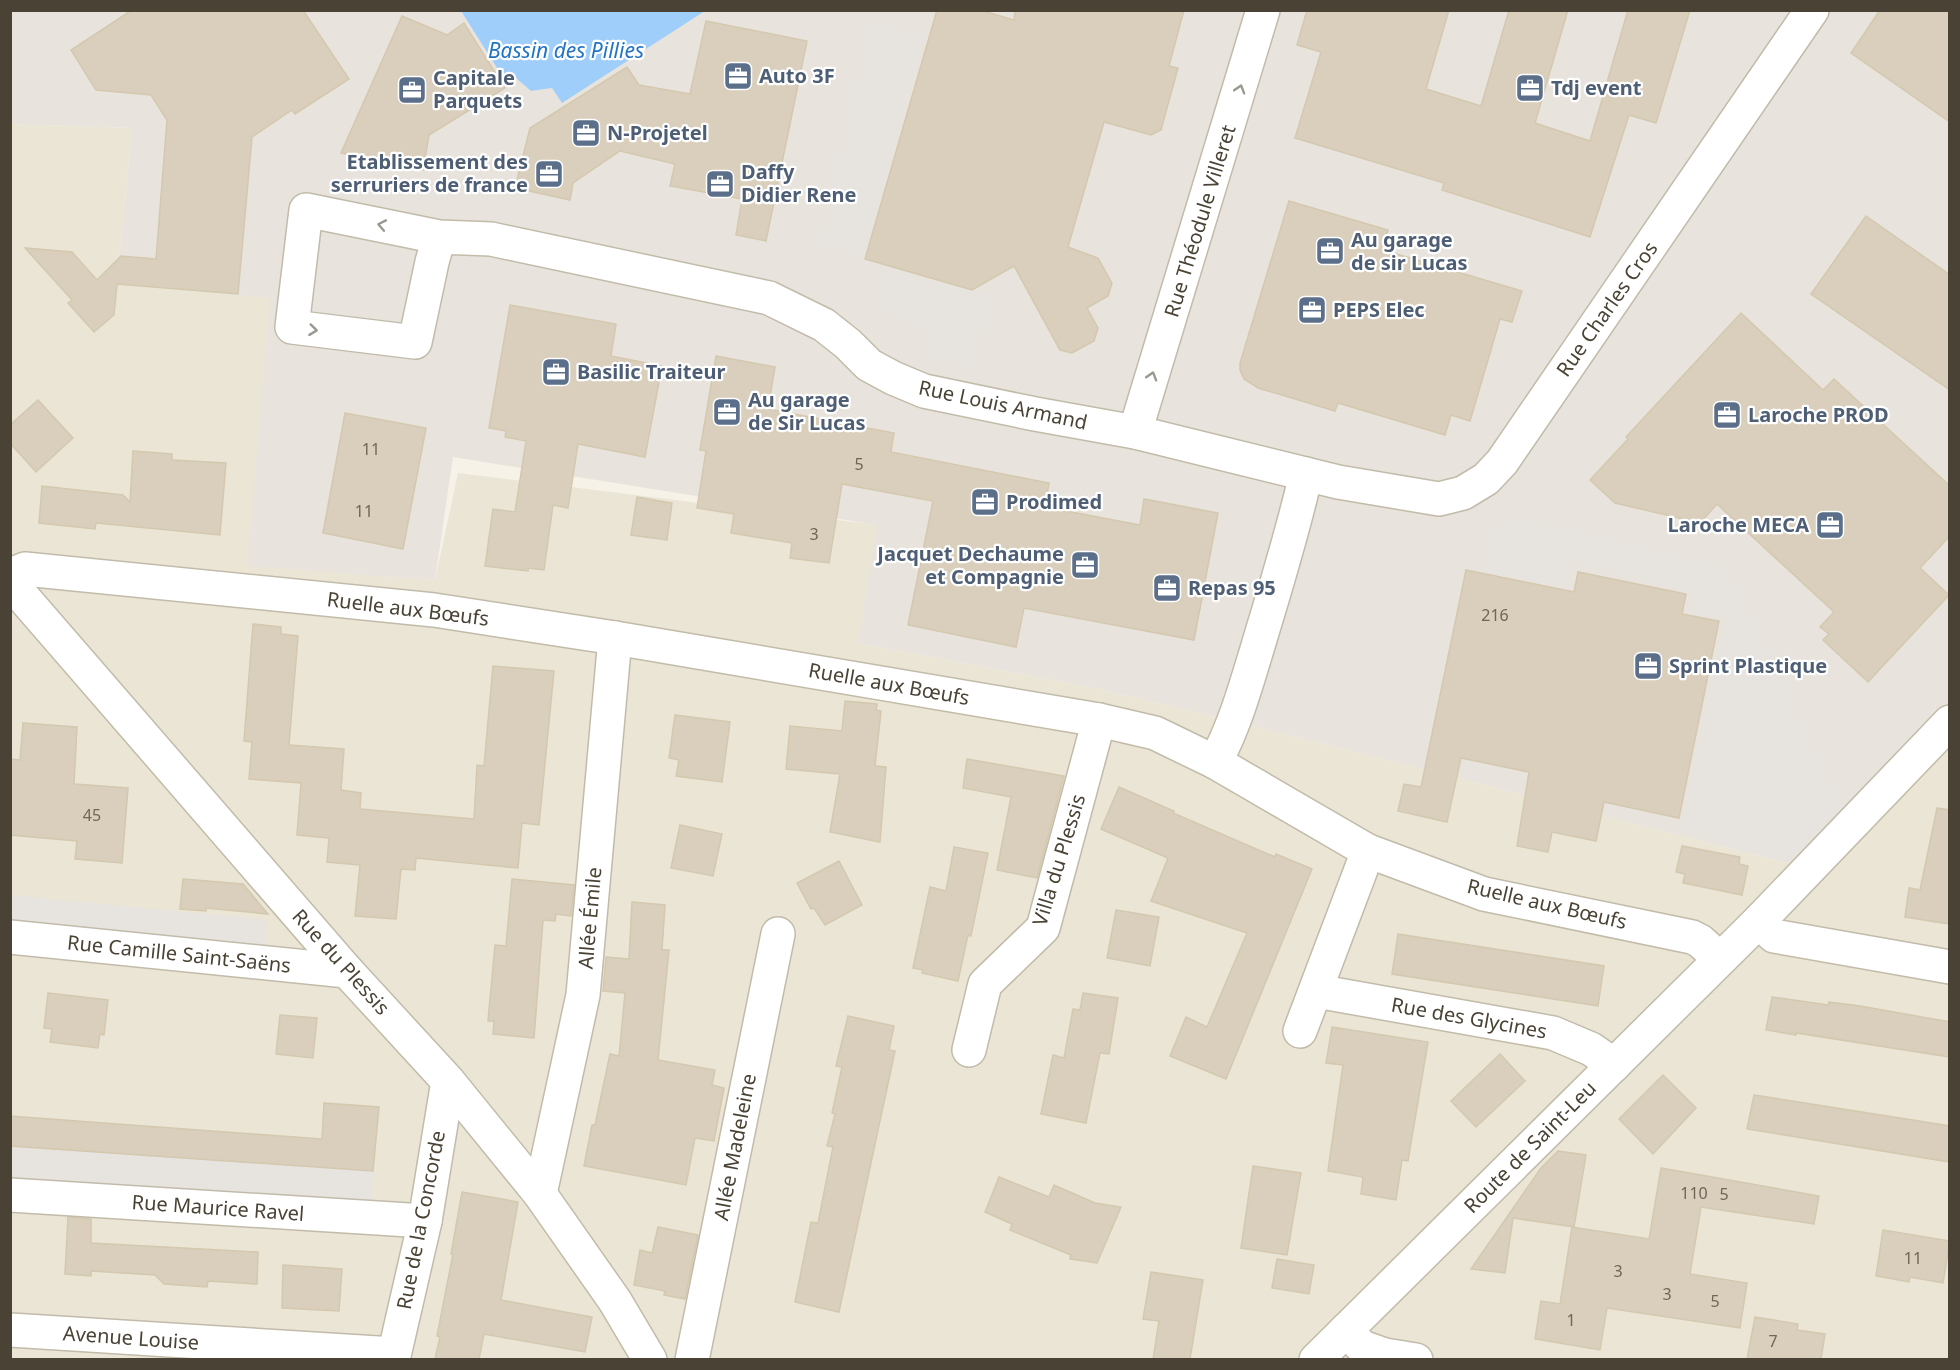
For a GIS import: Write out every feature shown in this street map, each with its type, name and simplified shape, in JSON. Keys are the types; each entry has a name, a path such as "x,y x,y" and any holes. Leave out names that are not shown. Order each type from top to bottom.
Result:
{"street":[{"name":"Rue Théodule Villeret","path":"1136,432 1263,10"},
{"name":"Rue Charles Cros","path":"1338,482 1439,499 1463,493 1486,479 1502,462 1812,10"},
{"name":"Rue Louis Armand","path":"439,237 415,342 292,327 306,210 439,237 491,239 769,298 824,325 869,364 893,378 924,391 1136,432 1338,482"},
{"path":"1215,762 1222,750 1244,692 1287,551 1306,474"},
{"name":"Ruelle aux Bœufs","path":"10,575 25,569 434,610 615,638 1099,720 1155,733 1215,762 1368,851 1484,894 1692,937 1720,959"},
{"name":"Rue du Plessis","path":"10,582 347,971 448,1081 540,1194 615,1301 650,1359"},
{"name":"Allée Émile","path":"540,1194 583,995 615,638"},
{"name":"Villa du Plessis","path":"969,1050 985,984 1043,928 1099,720"},
{"name":"Route de Saint-Leu","path":"1316,1359 1752,928 1950,722"},
{"path":"1300,1031 1368,851"},
{"path":"1752,928 1774,936 1950,967"},
{"name":"Allée Madeleine","path":"693,1359 778,934"},
{"name":"Rue Camille Saint-Saëns","path":"10,937 347,971"},
{"name":"Rue des Glycines","path":"1316,991 1553,1033 1591,1049 1614,1065"},
{"name":"Rue de la Concorde","path":"394,1357 424,1221 448,1081"},
{"name":"Rue Maurice Ravel","path":"10,1195 424,1221"},
{"name":"Avenue Louise","path":"10,1330 394,1357"},
{"path":"1346,1330 1362,1347 1385,1355 1416,1359"}],"shaded area":[{"path":"11,11 461,11 502,76 515,77 531,91 552,88 562,102 705,11 1949,11 1949,706 1795,865 1314,741 1095,688 858,643 877,525 453,457 435,580 247,566 270,298 117,283 132,128 11,124"},
{"path":"867,23 925,34 865,259 819,246"},
{"path":"11,124 132,128 117,283 271,298 248,565 435,580 458,473 878,525 858,643 1095,688 1314,741 1795,865 1949,697 1949,1359 11,1360"},
{"path":"884,270 992,295 975,373 929,354 929,338 881,304"},
{"path":"1499,514 1728,566 1842,806 1787,863 1683,829 1727,617 1694,611 1696,593 1572,560 1565,584 1482,573"},
{"path":"10,895 266,920 264,949 11,925"},
{"path":"10,1116 375,1143 371,1201 11,1180"}],"water":[{"name":"Bassin des Pillies","path":"461,11 705,11 562,103 552,88 531,91 515,77 502,76"}],"building":[{"path":"132,10 303,10 349,79 295,114 292,110 252,137 238,294 117,284 114,315 94,332 68,303 72,300 25,248 72,252 97,280 121,256 156,259 167,120 151,95 96,90 71,50"},
{"path":"937,10 980,10 1014,20 1015,10 1184,10 1169,66 1178,68 1161,130 1151,135 1104,122 1068,247 1098,258 1112,283 1108,296 1087,308 1098,328 1094,341 1072,353 1060,350 1014,266 972,290 865,259"},
{"path":"1307,10 1449,10 1426,89 1481,106 1509,10 1568,10 1535,123 1590,141 1628,10 1690,10 1656,123 1629,115 1590,237 1442,190 1444,183 1295,138 1321,52 1297,45"},
{"path":"1880,10 1950,10 1950,122 1851,53"},
{"path":"402,16 447,35 464,23 505,88 429,135 423,170 341,153"},
{"path":"706,21 807,41 766,241 736,235 742,199 670,186 675,164 620,151 573,183 570,200 515,188 530,128 627,67 639,85 690,94"},
{"path":"1289,201 1388,230 1383,250 1522,291 1512,322 1500,319 1470,421 1451,415 1445,435 1338,403 1335,411 1258,388 1244,379 1240,363"},
{"path":"1866,216 1950,275 1950,390 1811,294"},
{"path":"510,305 616,324 611,356 662,366 645,457 578,444 568,508 553,505 544,570 528,568 528,571 485,566 493,509 515,512 526,441 505,437 506,431 489,428"},
{"path":"1741,313 1823,390 1834,379 1950,486 1950,536 1920,568 1949,595 1868,682 1823,640 1829,634 1820,627 1834,612 1717,504 1700,523 1615,503 1590,480 1628,439 1626,437"},
{"path":"716,356 775,367 768,409 894,433 891,452 1049,483 1045,507 1140,525 1144,499 1218,513 1194,640 1024,608 1016,647 908,625 933,501 842,484 829,563 790,558 792,543 731,533 734,514 697,508 706,451 700,450"},
{"path":"38,400 73,438 36,472 10,443 10,425"},
{"path":"345,413 426,428 403,549 323,533"},
{"path":"133,451 172,454 172,460 226,463 220,535 96,523 95,529 39,523 42,486 123,495 130,502"},
{"path":"637,497 672,503 667,540 631,535"},
{"path":"1466,570 1574,592 1578,572 1686,594 1682,614 1719,621 1679,818 1604,802 1596,841 1552,832 1548,852 1517,846 1529,772 1461,758 1447,822 1398,811 1404,784 1421,787"},
{"path":"253,624 281,627 281,634 298,636 289,745 344,749 341,790 361,793 360,809 474,819 477,765 484,766 493,666 554,671 539,825 522,823 518,868 416,858 415,870 401,869 396,919 355,916 360,865 327,862 329,838 297,835 301,783 249,779 252,742 244,741"},
{"path":"845,701 877,704 876,710 881,711 875,766 886,767 880,842 830,832 840,774 786,769 790,726 842,731"},
{"path":"675,715 730,722 722,782 676,776 679,760 669,758"},
{"path":"23,723 77,727 74,784 128,788 122,863 75,859 77,841 10,835 10,759 20,760"},
{"path":"967,759 1064,776 1037,878 997,870 1011,797 963,788"},
{"path":"1119,787 1275,857 1276,854 1312,869 1226,1079 1170,1056 1186,1017 1207,1027 1247,933 1151,901 1168,858 1101,829"},
{"path":"1937,808 1950,810 1950,924 1905,917 1909,888 1920,890"},
{"path":"680,825 722,834 713,876 671,868"},
{"path":"1682,846 1740,857 1739,864 1748,866 1742,895 1683,883 1685,874 1676,872"},
{"path":"954,847 988,853 971,936 968,935 958,981 922,973 923,970 913,968 930,887 946,891"},
{"path":"839,861 862,905 825,925 814,908 811,909 797,883"},
{"path":"183,879 243,884 268,914 206,908 206,911 180,909"},
{"path":"512,879 574,885 571,916 556,914 555,921 543,920 534,1038 493,1034 494,1021 488,1021 495,945 506,946"},
{"path":"632,902 665,905 662,950 669,950 658,1060 715,1070 712,1085 724,1088 714,1141 695,1138 686,1185 584,1166 610,1054 619,1056 625,993 603,991 606,957 629,959"},
{"path":"1116,910 1159,917 1150,966 1107,958"},
{"path":"1398,934 1604,966 1598,1006 1392,974"},
{"path":"48,993 108,1000 104,1035 100,1034 98,1048 50,1042 52,1029 44,1028"},
{"path":"1083,993 1118,998 1109,1054 1100,1053 1086,1123 1041,1114 1053,1055 1064,1058 1073,1009 1080,1010"},
{"path":"1772,997 1828,1005 1829,1002 1860,1006 1950,1022 1950,1057 1766,1030"},
{"path":"280,1015 317,1018 313,1058 276,1054"},
{"path":"848,1016 894,1026 889,1050 895,1051 839,1312 795,1302 811,1222 818,1223 833,1147 827,1146 835,1114 832,1113 842,1067 836,1066"},
{"path":"1332,1027 1428,1042 1408,1161 1402,1160 1396,1200 1361,1194 1363,1177 1328,1171 1343,1065 1326,1063"},
{"path":"1500,1054 1525,1081 1476,1127 1451,1101"},
{"path":"1663,1075 1696,1108 1653,1154 1619,1119"},
{"path":"1754,1095 1950,1126 1950,1162 1747,1129"},
{"path":"324,1103 379,1107 373,1171 10,1146 10,1116 322,1139"},
{"path":"1558,1151 1586,1155 1574,1227 1513,1218 1505,1273 1471,1269 1541,1168"},
{"path":"1253,1166 1301,1173 1287,1255 1241,1248"},
{"path":"1661,1168 1819,1196 1814,1224 1701,1207 1690,1274 1747,1283 1740,1328 1607,1308 1600,1350 1535,1339 1541,1301 1560,1304 1572,1227 1649,1239"},
{"path":"999,1177 1049,1197 1054,1185 1095,1203 1121,1207 1097,1263 1070,1259 1071,1255 1010,1230 1012,1224 985,1212"},
{"path":"462,1192 518,1202 501,1300 592,1317 585,1352 484,1334 479,1359 435,1359"},
{"path":"68,1217 91,1219 91,1243 258,1252 257,1284 208,1281 207,1287 164,1284 155,1275 91,1271 91,1276 65,1274"},
{"path":"658,1227 698,1235 685,1299 664,1295 665,1291 634,1285 640,1250 652,1253"},
{"path":"1883,1230 1950,1241 1943,1283 1910,1277 1909,1282 1876,1276"},
{"path":"1277,1259 1314,1265 1309,1294 1272,1288"},
{"path":"283,1265 342,1269 339,1311 282,1308"},
{"path":"1151,1272 1203,1280 1190,1359 1153,1359 1159,1321 1143,1319"},
{"path":"1755,1317 1798,1324 1797,1330 1825,1334 1821,1359 1747,1359"}],"place":[{"name":"Auto 3F","path":"738,76"},
{"name":"Tdj event","path":"1530,88"},
{"name":"Capitale Parquets","path":"412,90"},
{"name":"N-Projetel","path":"586,133"},
{"name":"Etablissement des serruriers de france","path":"549,174"},
{"name":"Daffy Didier Rene","path":"720,184"},
{"name":"Au garage de sir Lucas","path":"1330,251"},
{"name":"PEPS Elec","path":"1312,310"},
{"name":"Basilic Traiteur","path":"556,372"},
{"name":"Au garage de Sir Lucas","path":"727,412"},
{"name":"Laroche PROD","path":"1727,415"},
{"name":"Prodimed","path":"985,502"},
{"name":"Laroche MECA","path":"1830,525"},
{"name":"Jacquet Dechaume et Compagnie","path":"1085,565"},
{"name":"Repas 95","path":"1167,588"},
{"name":"Sprint Plastique","path":"1648,666"}]}
